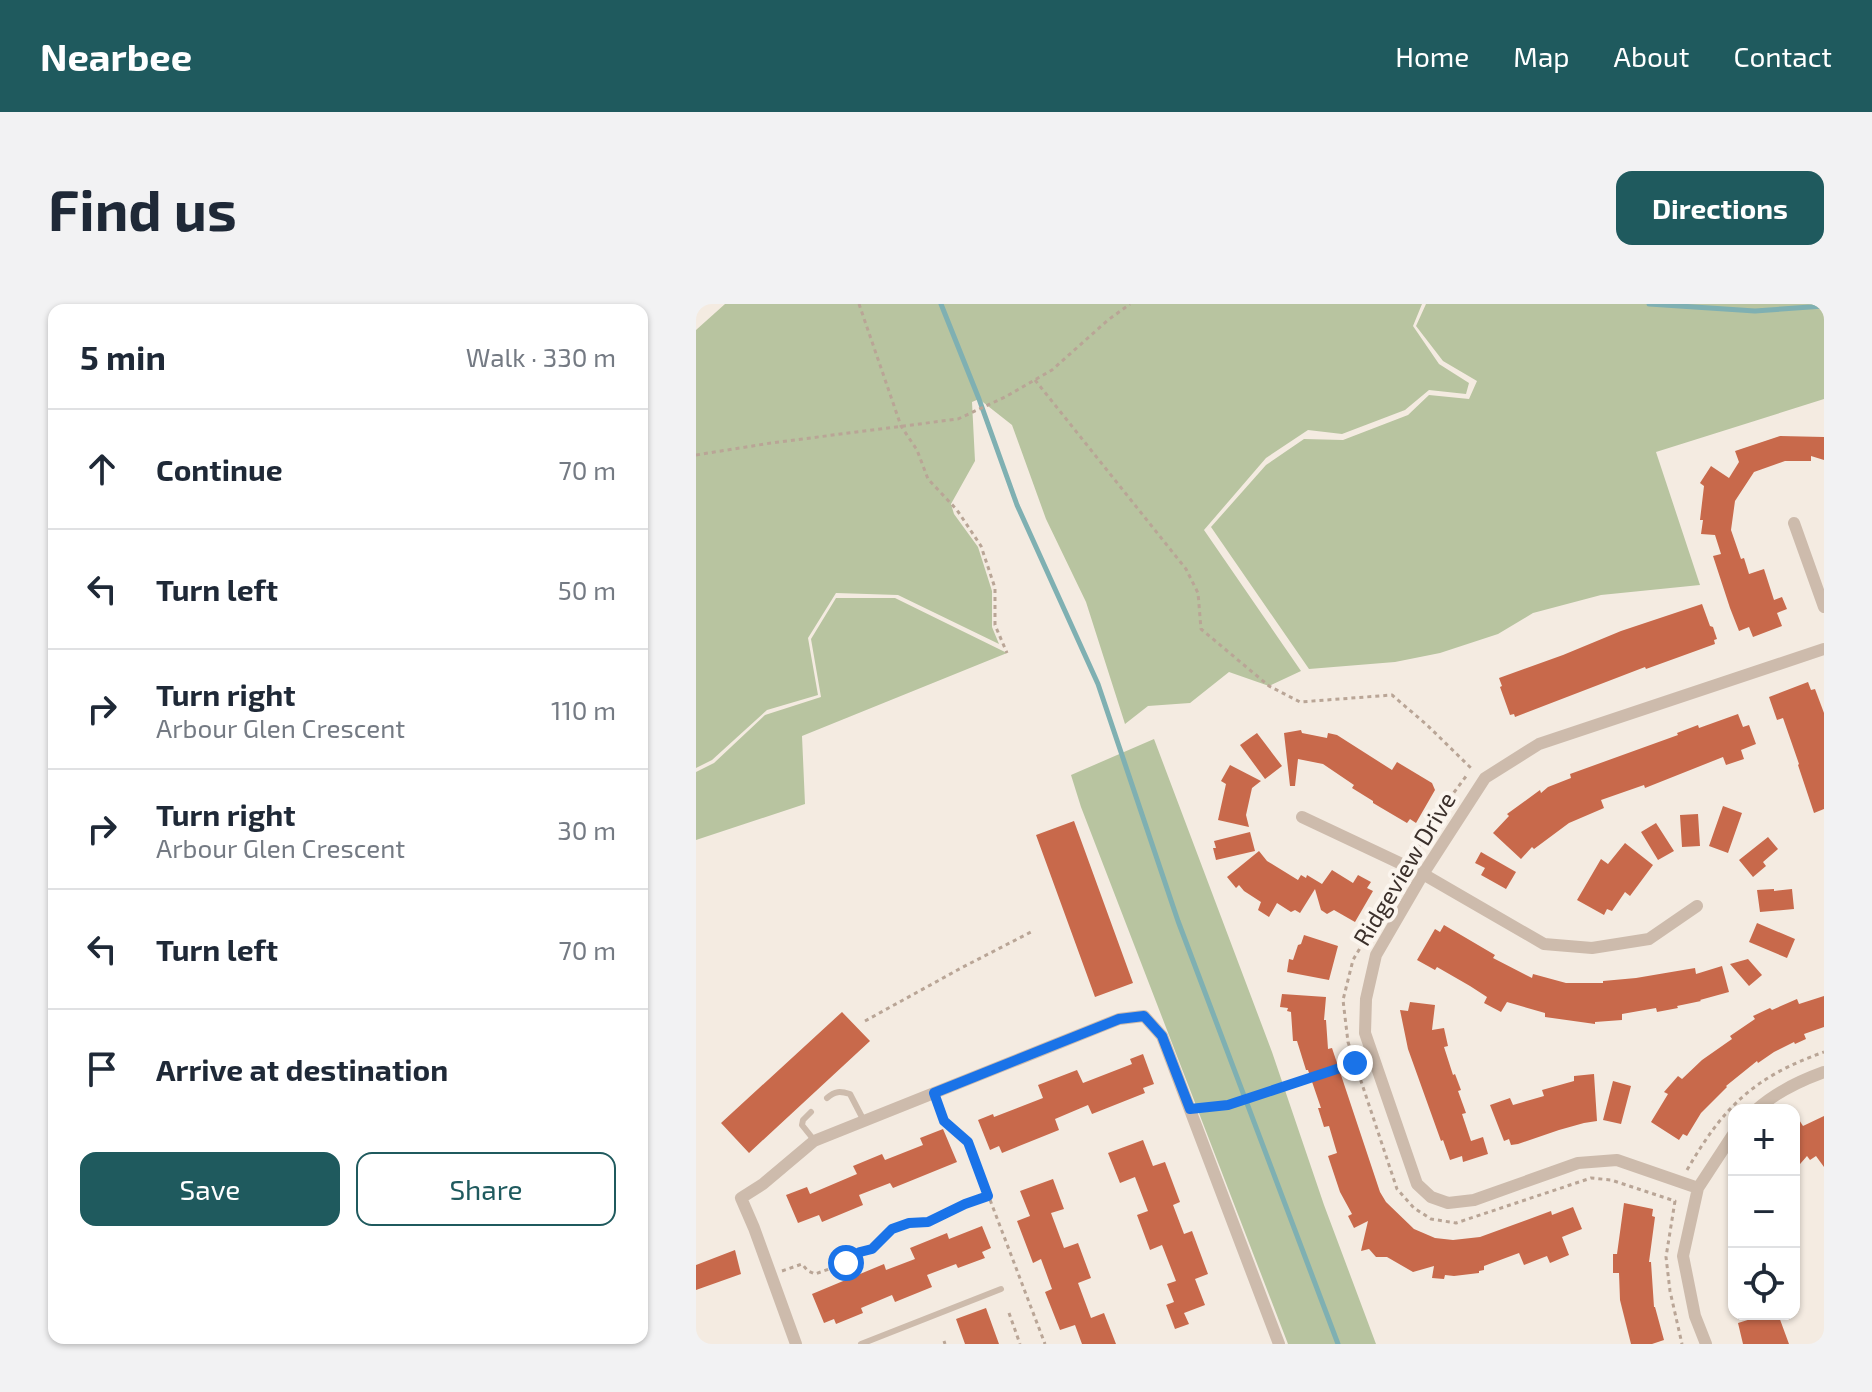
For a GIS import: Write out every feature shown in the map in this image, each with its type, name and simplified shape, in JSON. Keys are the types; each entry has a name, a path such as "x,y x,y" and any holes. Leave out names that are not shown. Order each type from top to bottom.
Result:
{"street":[{"path":"1794,523 1824,607"},
{"name":"Ridgeview Drive","path":"1698,1188 1617,1160 1578,1163 1474,1200 1448,1203 1431,1197 1417,1184 1365,1033 1366,999 1376,955 1423,874 1485,778 1539,744 1824,649"},
{"path":"1302,817 1423,874 1544,944 1592,948 1649,939 1697,906"},
{"path":"796,1344 741,1198 763,1184 814,1141 1119,1019 1144,1016 1162,1036 1279,1344"},
{"path":"1762,1104 1805,1078 1824,1072"},
{"path":"1706,1344 1695,1316 1683,1256 1698,1188 1728,1142"}],"lane":[{"path":"827,1098 840,1091 850,1094 864,1121"},
{"path":"811,1112 802,1125 814,1141"},
{"path":"861,1344 1001,1289"}],"path":[{"path":"859,304 901,426 917,450 928,479 957,510 981,546 995,588 995,625 1007,653"},
{"path":"696,455 958,419 1052,370 1130,304"},
{"path":"1035,380 1186,569 1198,593 1201,629 1269,686 1300,702 1392,695 1476,773"},
{"path":"1415,853 1440,811 1467,775"},
{"path":"1402,876 1353,960 1343,1000 1348,1042 1397,1189 1414,1208 1431,1219 1456,1223 1591,1178 1611,1180 1675,1201 1666,1257 1682,1344"},
{"path":"865,1021 1031,932"},
{"path":"1190,1109 1228,1105 1355,1063"},
{"path":"934,1093 944,1121 968,1142 1045,1344"},
{"path":"771,1274 802,1264 815,1274 846,1263 860,1252 872,1249 892,1229 909,1223 928,1222 988,1196"},
{"path":"1009,1313 1020,1344"}],"green space":[{"path":"725,304 1422,304 1413,326 1439,364 1469,383 1466,394 1429,390 1405,410 1342,434 1308,430 1266,458 1204,530 1301,671 1269,686 1229,672 1190,703 1148,706 1125,724 1086,602 1046,519 1012,425 979,399 972,402 975,461 951,504 954,514 978,547 992,591 992,627 999,644 898,595 836,593 808,638 818,695 767,710 712,760 696,768 696,330"},
{"path":"1426,304 1824,304 1824,399 1656,452 1700,585 1601,595 1533,613 1498,634 1440,653 1395,662 1309,669 1211,527 1266,465 1304,439 1343,440 1408,415 1429,395 1469,399 1477,381 1443,361 1416,326"},
{"path":"836,598 895,598 1007,653 802,736 805,804 696,840 696,772 714,763 765,715 821,697 811,639"},
{"path":"1154,739 1272,1052 1376,1344 1288,1344 1081,807 1071,775"}],"building":[{"path":"1780,436 1824,437 1824,460 1811,456 1811,461 1785,461 1754,472 1735,501 1731,530 1741,559 1744,558 1749,574 1764,569 1774,600 1782,597 1787,609 1777,613 1782,626 1753,637 1749,627 1739,631 1730,608 1713,556 1721,554 1715,535 1701,534 1704,486 1700,483 1711,466 1729,478 1739,462 1735,451"},
{"path":"1702,604 1717,639 1714,640 1715,644 1515,717 1514,714 1510,715 1499,678"},
{"path":"1808,682 1811,690 1815,689 1824,713 1824,809 1814,813 1783,718 1777,720 1769,697"},
{"path":"1738,714 1743,727 1749,725 1756,744 1741,750 1744,759 1726,765 1723,757 1645,788 1644,785 1601,800 1604,808 1569,823 1534,849 1532,847 1521,859 1493,833 1509,816 1507,814 1540,790 1541,793 1571,778 1570,774 1698,725 1699,728"},
{"path":"1301,730 1302,733 1327,738 1328,733 1337,735 1392,770 1397,762 1432,783 1435,790 1416,823 1410,819 1407,823 1373,803 1352,788 1354,785 1323,764 1298,759 1295,786 1290,786 1284,733"},
{"path":"1257,733 1282,766 1265,779 1240,745"},
{"path":"1230,765 1261,781 1252,788 1246,815 1249,827 1218,820 1226,784 1221,781"},
{"path":"1723,806 1742,813 1728,853 1709,846"},
{"path":"1698,814 1700,846 1682,847 1680,815"},
{"path":"1074,821 1133,983 1095,997 1036,835"},
{"path":"1656,823 1674,851 1658,860 1641,832"},
{"path":"1250,832 1255,851 1216,860 1214,841"},
{"path":"1768,837 1778,849 1763,862 1766,866 1753,877 1739,860"},
{"path":"1625,843 1653,865 1630,896 1625,892 1612,911 1607,909 1604,915 1577,900 1601,859 1608,864"},
{"path":"1259,851 1267,861 1298,880 1301,875 1306,878 1307,875 1322,884 1332,870 1353,883 1358,875 1371,882 1367,888 1373,891 1355,922 1334,910 1327,914 1321,910 1315,889 1300,913 1295,910 1291,912 1277,903 1269,917 1258,910 1261,902 1239,885 1236,888 1227,877"},
{"path":"1481,852 1516,872 1506,889 1481,875 1485,868 1475,863"},
{"path":"1792,889 1794,909 1760,912 1757,890"},
{"path":"1757,923 1795,939 1787,958 1749,942"},
{"path":"1444,925 1495,955 1493,958 1532,978 1533,974 1566,983 1603,983 1695,968 1696,974 1722,966 1729,992 1678,1008 1622,1014 1622,1020 1595,1024 1545,1017 1545,1013 1507,1002 1501,1012 1484,1003 1487,997 1470,986 1437,967 1435,970 1417,960 1435,929 1440,932"},
{"path":"1304,935 1338,946 1329,980 1287,972 1289,959 1293,960"},
{"path":"1748,959 1762,975 1749,986 1730,964"},
{"path":"1282,994 1326,997 1324,1020 1328,1049 1332,1048 1380,1192 1414,1229 1435,1238 1480,1237 1551,1211 1552,1215 1573,1207 1582,1229 1562,1237 1569,1255 1550,1263 1547,1256 1524,1265 1519,1253 1484,1266 1479,1273 1445,1275 1444,1279 1432,1278 1434,1266 1413,1272 1387,1257 1376,1257 1369,1249 1361,1251 1368,1221 1354,1228 1348,1216 1352,1214 1340,1192 1328,1156 1337,1153 1329,1126 1324,1127 1308,1070 1297,1041 1293,1041 1291,1012 1287,1011 1288,1008 1280,1007"},
{"path":"1824,996 1824,1027 1804,1034 1806,1039 1757,1061 1726,1086 1701,1113 1687,1136 1683,1134 1679,1140 1651,1122 1668,1094 1664,1092 1678,1076 1682,1079 1732,1039 1730,1036 1755,1019 1753,1016 1797,999 1799,1004"},
{"path":"1410,1002 1435,1005 1432,1030 1444,1028 1448,1046 1444,1047 1461,1090 1458,1091 1466,1113 1462,1114 1471,1141 1483,1137 1488,1154 1463,1162 1462,1156 1450,1160 1408,1049 1400,1010 1408,1011"},
{"path":"842,1012 870,1041 749,1153 721,1123"},
{"path":"1143,1054 1154,1084 1143,1088 1145,1093 1092,1114 1088,1105 1055,1119 1059,1130 1002,1153 999,1146 990,1150 978,1120 1043,1098 1038,1085 1077,1070 1083,1083 1132,1064 1130,1059"},
{"path":"1594,1074 1597,1121 1518,1144 1511,1145 1509,1139 1504,1141 1490,1105 1510,1098 1513,1105 1544,1096 1542,1090 1574,1081 1574,1076"},
{"path":"1613,1081 1631,1086 1621,1124 1603,1120"},
{"path":"1824,1116 1824,1167 1816,1156 1810,1160 1807,1156 1800,1164 1800,1121 1803,1126"},
{"path":"943,1129 957,1162 893,1188 890,1183 859,1195 863,1205 822,1222 819,1215 798,1223 786,1195 807,1187 810,1194 857,1174 853,1166 882,1154 885,1160 923,1145 920,1138"},
{"path":"1143,1140 1153,1166 1165,1162 1180,1202 1173,1205 1184,1234 1192,1231 1208,1274 1195,1279 1205,1305 1184,1313 1189,1324 1175,1329 1166,1305 1174,1302 1167,1284 1176,1281 1162,1245 1150,1250 1137,1215 1148,1211 1135,1177 1120,1183 1108,1153"},
{"path":"1053,1179 1064,1209 1051,1213 1064,1248 1078,1243 1091,1278 1078,1283 1091,1318 1104,1313 1116,1344 1082,1344 1075,1325 1060,1330 1045,1292 1052,1289 1041,1259 1033,1263 1017,1221 1030,1216 1020,1191"},
{"path":"1624,1203 1653,1209 1652,1216 1655,1217 1649,1262 1654,1307 1664,1340 1652,1344 1631,1344 1620,1300 1619,1273 1613,1273 1613,1254 1617,1254"},
{"path":"982,1226 991,1248 982,1252 985,1258 927,1275 932,1287 895,1302 892,1295 861,1308 863,1313 836,1324 834,1319 824,1323 812,1294 884,1264 886,1270 915,1259 910,1248 947,1233 949,1239"},
{"path":"735,1250 741,1274 696,1290 696,1265"},
{"path":"986,1308 999,1344 965,1344 956,1319"},
{"path":"1780,1320 1789,1344 1743,1344 1738,1323"}],"waterway":[{"path":"941,304 1017,505 1098,684 1178,921 1338,1344"},
{"path":"1649,304 1755,311 1824,306"}],"route":[{"path":"846,1263 860,1252 872,1249 892,1229 909,1223 928,1222 988,1196 968,1142 944,1121 934,1093 1119,1019 1144,1016 1162,1036 1190,1109 1228,1105 1355,1063"}]}
